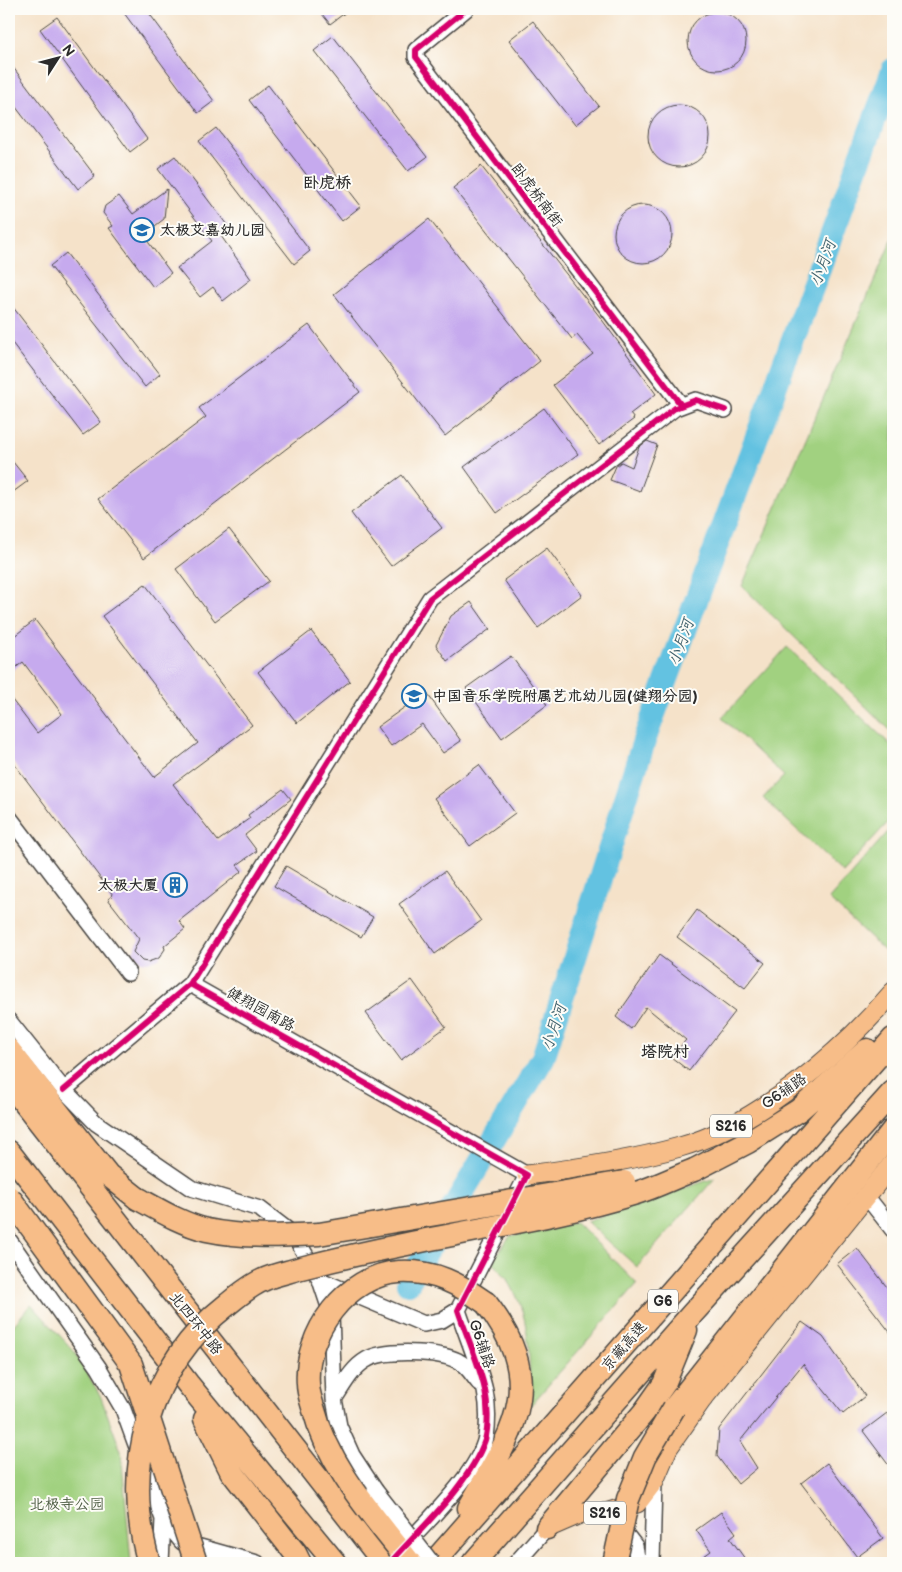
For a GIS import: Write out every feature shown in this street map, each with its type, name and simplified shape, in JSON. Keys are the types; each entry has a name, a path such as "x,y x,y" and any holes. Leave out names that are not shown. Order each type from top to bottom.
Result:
{"highway":[{"path":"149,1563 142,1540 137,1502 142,1443 154,1404 169,1371 189,1341 214,1315 239,1295 263,1280 317,1264 571,1210 637,1193 694,1170 748,1142 799,1110 893,1026"},
{"name":"京藏高速","path":"437,1559 893,1038"},
{"path":"9,1050 108,1175 137,1198 171,1217 207,1230 278,1237 320,1234 694,1170"},
{"name":"北四环中路","path":"9,1083 384,1563"},
{"name":"京藏高速","path":"473,1563 692,1314 893,1092"},
{"path":"614,1563 628,1498 645,1458 674,1408 893,1130"},
{"path":"9,1152 188,1384 335,1563"},
{"path":"9,1197 131,1364 196,1563"},
{"path":"410,1563 339,1470 326,1446 308,1385 309,1357 319,1328 340,1300 367,1281 398,1272 431,1275 459,1284 486,1303 504,1325 516,1350 520,1378 519,1407 509,1433 492,1467 437,1559"},
{"path":"547,1528 664,1384 692,1314"},
{"path":"188,1384 231,1471 296,1553 300,1563"}],"main road":[{"name":"G6辅路","path":"526,1174 569,1169 681,1147 735,1124 802,1079 855,1033 893,992"},
{"name":"S216","path":"547,1528 584,1512 606,1513 637,1503 654,1481 668,1448 701,1401 893,1163"}],"street":[{"name":"卧虎桥南街","path":"466,9 416,50 416,57 681,405"},
{"path":"64,1090 190,984 430,598 675,408 696,400 725,410"},
{"path":"9,816 128,973"},
{"name":"健翔园南路","path":"190,984 526,1174"},
{"path":"9,1021 64,1090 96,1122 191,1188 260,1209 294,1235 320,1280 331,1313 334,1398 339,1426 352,1455 375,1490 437,1559"},
{"name":"G6辅路","path":"390,1563 458,1485 478,1457 486,1438 485,1390 458,1310 526,1174"},
{"path":"867,1197 893,1230"},
{"path":"9,1240 99,1368 123,1409 163,1519 182,1542 251,1563"},
{"path":"320,1280 424,1324 442,1320 458,1310"},
{"path":"334,1398 350,1375 366,1360 382,1353 398,1352 443,1356 458,1361 485,1390"},
{"path":"652,1563 654,1481"},
{"path":"606,1513 622,1528 635,1546 638,1563"},
{"path":"161,1563 163,1519"},
{"path":"516,1563 547,1528"}],"green space":[{"path":"893,237 893,733 742,586"},
{"path":"787,647 893,747 893,817 842,872 763,798 784,776 722,718"},
{"path":"893,826 893,948 888,954 829,899"},
{"path":"715,1178 637,1267 586,1221"},
{"path":"576,1222 637,1284 530,1406 529,1348 522,1311 516,1294 506,1277 492,1262 510,1236"},
{"name":"北极寺公园","path":"31,1304 73,1350 100,1395 121,1451 131,1563 9,1563 9,1331"}],"building":[{"path":"121,9 146,9 214,101 198,113"},
{"path":"318,9 350,9 330,24"},
{"path":"717,12 728,14 741,25 746,41 744,52 733,65 717,70 706,68 693,57 688,41 690,30 701,17"},
{"path":"57,17 147,139 130,152 40,29"},
{"path":"533,21 599,106 575,125 509,40"},
{"path":"333,36 427,157 408,171 314,51"},
{"path":"9,62 95,176 78,189 9,98"},
{"path":"268,85 361,206 342,221 249,100"},
{"path":"673,105 685,105 701,114 708,124 710,136 708,148 701,158 685,167 673,167 662,162 653,153 648,142 648,130 653,119 662,110"},
{"path":"216,128 310,251 294,264 199,141"},
{"path":"175,156 230,229 221,236 251,279 223,301 213,287 200,297 177,268 212,241 158,169"},
{"path":"481,166 600,317 656,394 630,414 634,419 599,445 553,385 593,354 577,335 572,339 453,188"},
{"path":"167,189 164,219 147,232 150,236 146,239 171,273 153,287 109,228 113,226 103,213 105,206 119,196 133,214"},
{"path":"643,205 654,207 667,218 672,234 670,245 659,258 643,263 632,261 619,250 614,234 616,223 627,210"},
{"path":"429,219 540,361 445,436 334,294"},
{"path":"66,253 160,374 145,387 50,266"},
{"path":"9,302 101,422 83,435 9,339"},
{"path":"309,325 360,392 144,558 98,499 206,417 199,408"},
{"path":"544,408 578,454 497,513 464,467"},
{"path":"647,441 657,445 640,491 610,480 616,466 621,462 632,467 639,447"},
{"path":"9,457 28,481 9,495"},
{"path":"402,475 442,528 391,566 351,513"},
{"path":"229,529 269,581 215,621 176,569"},
{"path":"547,548 582,595 538,628 504,580"},
{"path":"145,584 252,725 173,784 218,841 250,818 248,815 283,789 291,799 245,835 257,851 237,865 242,871 179,921 185,929 164,946 165,949 159,958 148,962 142,961 133,952 139,939 108,899 113,895 9,757 9,696 37,733 62,714 23,662 9,673 9,640 35,620 154,777 198,743 102,616"},
{"path":"471,602 490,629 447,661 436,645 451,616"},
{"path":"311,631 350,681 297,723 258,672"},
{"path":"511,656 547,705 502,738 466,688"},
{"path":"426,692 461,741 443,753 422,724 391,746 377,727"},
{"path":"479,765 515,813 470,846 434,798"},
{"path":"286,866 373,917 361,937 274,886"},
{"path":"445,871 481,921 435,954 399,904"},
{"path":"697,910 765,963 745,988 677,937"},
{"path":"659,955 735,1012 689,1071 671,1057 686,1040 646,1007 631,1029 616,1017"},
{"path":"412,980 446,1027 401,1060 366,1013"},
{"path":"857,1248 893,1295 893,1336 837,1264"},
{"path":"802,1322 823,1337 865,1396 843,1414 803,1364 740,1441 757,1468 738,1484 717,1456 719,1429"},
{"path":"887,1413 893,1421 893,1471 863,1431"},
{"path":"827,1463 883,1538 857,1557 801,1483"},
{"path":"721,1512 736,1533 730,1538 748,1563 709,1563 704,1556 711,1551 696,1530"}],"waterway":[{"name":"小月河","path":"408,1283 543,1058 645,738 893,70"}],"cycle path":[{"path":"466,9 416,50 416,57 681,405"},
{"path":"64,1090 190,984 430,598 675,408 696,400 725,410"},
{"path":"190,984 527,1175 458,1310 485,1390 488,1415 485,1440 478,1457 456,1489 390,1563"}],"place":[{"name":"太极艾嘉幼儿园","path":"142,230"},
{"name":"中国音乐学院附属艺术幼儿园(健翔分园)","path":"414,696"},
{"name":"太极大厦","path":"175,885"}],"district":[{"name":"卧虎桥","path":"327,182"},
{"name":"塔院村","path":"665,1051"}]}
